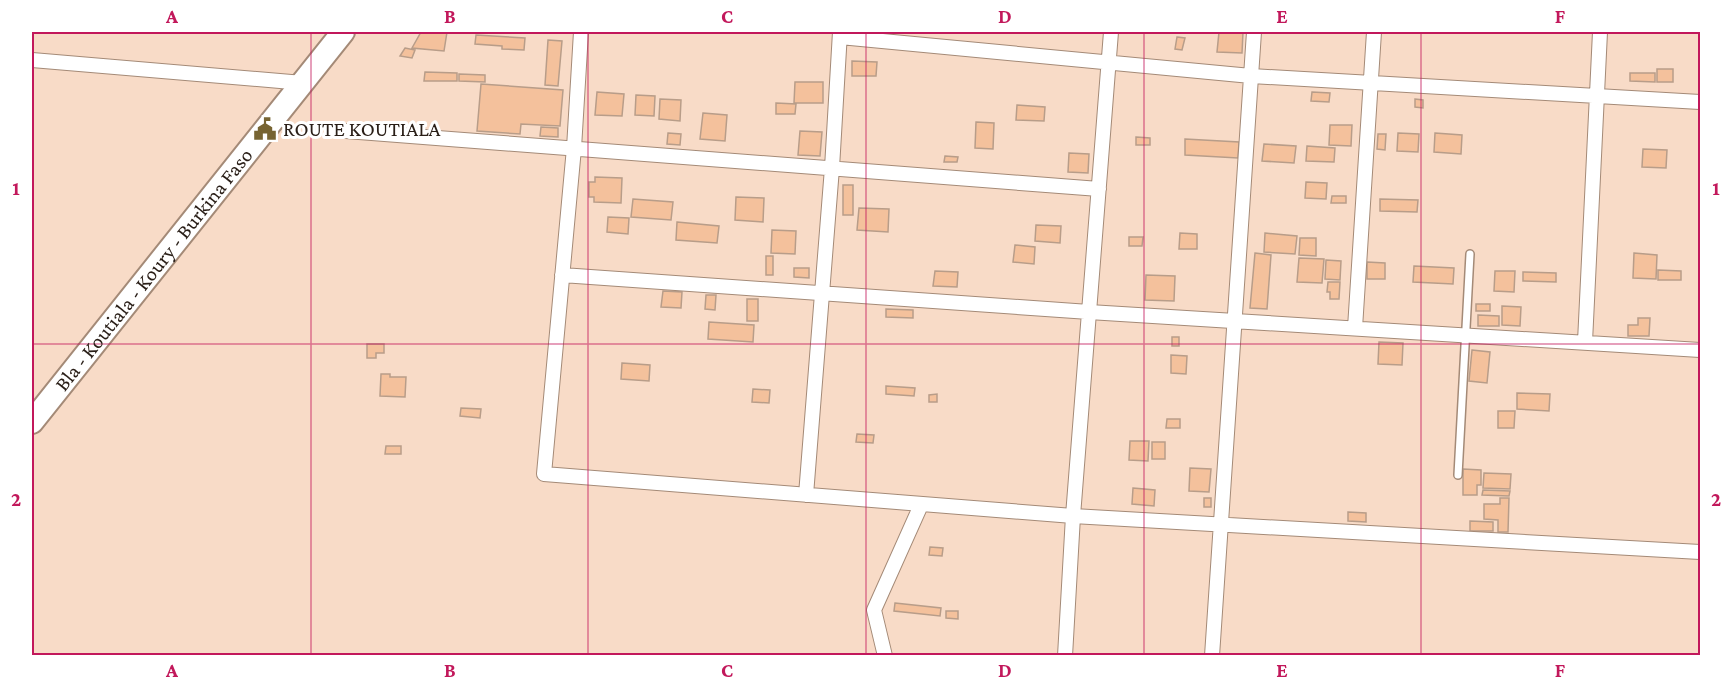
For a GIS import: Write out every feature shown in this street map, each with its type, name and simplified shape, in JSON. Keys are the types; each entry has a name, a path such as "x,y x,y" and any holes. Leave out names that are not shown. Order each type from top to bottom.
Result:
{"main road":[{"name":"Bla - Koutiala - Koury - Burkina Faso","path":"32,422 343,32"}],"street":[{"path":"581,32 574,148 544,474 1073,516 1701,552"},
{"path":"1065,656 1073,516 1111,32"},
{"path":"1212,656 1254,32"},
{"path":"1355,328 1374,32"},
{"path":"1585,342 1600,32"},
{"path":"806,495 832,168 840,34 1251,76 1701,102"},
{"path":"32,60 303,83"},
{"path":"333,130 1099,189"},
{"path":"562,275 1089,312 1701,350"},
{"path":"885,656 874,610 921,505"}],"lane":[{"path":"1458,476 1470,254"}],"building":[{"path":"421,32 447,32 444,51 412,48"},
{"path":"1219,32 1243,32 1242,53 1217,52"},
{"path":"476,35 525,38 524,50 475,44"},
{"path":"1177,37 1185,38 1182,50 1175,49"},
{"path":"548,40 562,41 558,86 545,85"},
{"path":"405,48 415,50 412,58 400,56"},
{"path":"852,61 877,62 876,76 852,76"},
{"path":"1657,69 1673,69 1673,82 1657,82"},
{"path":"425,72 457,73 457,81 424,81"},
{"path":"1630,73 1655,73 1655,82 1630,81"},
{"path":"459,74 485,75 485,82 459,81"},
{"path":"795,82 823,82 823,103 794,103"},
{"path":"481,84 563,90 560,126 521,124 520,134 477,131"},
{"path":"597,92 624,94 622,116 595,115"},
{"path":"1312,92 1330,93 1329,102 1311,101"},
{"path":"636,95 655,96 654,116 635,115"},
{"path":"660,99 681,100 680,121 659,119"},
{"path":"1415,99 1423,100 1423,108 1415,107"},
{"path":"776,103 796,104 795,114 776,114"},
{"path":"1017,105 1045,107 1044,121 1016,120"},
{"path":"703,113 727,115 725,141 700,139"},
{"path":"976,122 994,123 993,149 975,148"},
{"path":"1330,125 1352,125 1351,146 1329,145"},
{"path":"541,127 558,128 558,137 540,136"},
{"path":"800,131 822,132 820,156 798,155"},
{"path":"668,133 681,134 680,145 667,144"},
{"path":"1398,133 1419,134 1418,152 1397,151"},
{"path":"1435,133 1462,135 1461,154 1434,152"},
{"path":"1378,134 1386,134 1385,150 1377,149"},
{"path":"1136,137 1150,138 1150,145 1136,145"},
{"path":"1185,139 1239,142 1238,158 1185,155"},
{"path":"1264,144 1296,146 1294,163 1262,161"},
{"path":"1307,146 1335,148 1334,162 1306,161"},
{"path":"1643,149 1667,150 1666,168 1642,167"},
{"path":"1069,153 1089,154 1088,173 1068,172"},
{"path":"945,156 958,157 957,162 944,162"},
{"path":"595,177 622,178 621,203 594,202 594,197 589,197 589,182 595,182"},
{"path":"1306,182 1327,183 1326,199 1305,198"},
{"path":"843,185 853,185 853,215 843,215"},
{"path":"1332,196 1346,196 1346,203 1331,203"},
{"path":"736,197 764,198 763,222 735,220"},
{"path":"633,199 673,202 671,220 631,217"},
{"path":"1380,199 1418,200 1417,212 1380,211"},
{"path":"859,208 889,209 888,232 857,230"},
{"path":"608,217 629,218 628,234 607,232"},
{"path":"677,222 719,226 717,243 676,240"},
{"path":"1036,225 1061,226 1060,243 1035,241"},
{"path":"772,230 796,231 795,254 771,253"},
{"path":"1180,233 1197,234 1197,249 1179,249"},
{"path":"1265,233 1297,236 1295,254 1264,252"},
{"path":"1129,237 1143,237 1142,246 1129,246"},
{"path":"1300,238 1316,238 1316,256 1299,255"},
{"path":"1015,245 1035,247 1034,264 1013,262"},
{"path":"1255,253 1271,255 1267,309 1250,308"},
{"path":"1634,253 1657,255 1656,279 1633,278"},
{"path":"766,256 773,256 773,275 766,275"},
{"path":"1299,258 1324,259 1322,283 1297,282"},
{"path":"1326,260 1341,261 1340,280 1325,279"},
{"path":"1367,262 1385,263 1385,279 1367,279"},
{"path":"1414,266 1454,268 1453,284 1413,282"},
{"path":"794,268 809,268 809,278 794,277"},
{"path":"1658,270 1681,271 1681,280 1658,280"},
{"path":"935,271 958,272 957,287 933,286"},
{"path":"1495,271 1515,271 1514,292 1494,291"},
{"path":"1523,272 1556,273 1556,282 1523,281"},
{"path":"1146,275 1175,276 1174,301 1145,300"},
{"path":"1328,282 1340,282 1339,299 1330,299 1330,292 1327,292"},
{"path":"663,291 682,292 681,308 661,307"},
{"path":"706,295 716,295 715,310 705,309"},
{"path":"747,299 758,299 758,321 747,321"},
{"path":"1476,304 1490,304 1490,311 1476,311"},
{"path":"1502,306 1521,307 1520,326 1502,325"},
{"path":"886,309 913,310 913,318 886,317"},
{"path":"1478,315 1499,316 1499,326 1478,326"},
{"path":"1638,318 1650,318 1649,336 1628,336 1628,325 1638,325"},
{"path":"709,322 754,325 753,342 708,339"},
{"path":"1172,337 1179,337 1179,346 1172,346"},
{"path":"1379,342 1403,343 1402,365 1378,364"},
{"path":"367,344 384,344 384,353 376,353 376,358 367,358"},
{"path":"1472,350 1490,352 1487,383 1469,381"},
{"path":"1171,355 1187,356 1186,374 1171,373"},
{"path":"622,363 650,365 649,381 621,379"},
{"path":"381,374 390,374 390,377 406,377 405,397 380,396"},
{"path":"886,386 915,388 914,396 886,394"},
{"path":"753,389 770,390 769,403 752,402"},
{"path":"1517,393 1550,394 1549,411 1517,409"},
{"path":"937,394 937,402 929,402 929,395"},
{"path":"461,408 481,409 480,418 460,416"},
{"path":"1498,411 1515,411 1514,428 1498,428"},
{"path":"1167,419 1180,419 1180,428 1166,428"},
{"path":"857,434 874,435 873,443 856,442"},
{"path":"1130,441 1149,441 1148,461 1129,460"},
{"path":"1152,442 1165,442 1165,459 1152,459"},
{"path":"386,446 401,446 401,454 385,454"},
{"path":"1190,468 1211,469 1209,492 1189,491"},
{"path":"1463,469 1481,470 1481,485 1477,485 1477,495 1463,495"},
{"path":"1484,473 1511,474 1510,489 1483,488"},
{"path":"1133,488 1155,490 1154,506 1132,504"},
{"path":"1483,490 1510,491 1509,496 1482,495"},
{"path":"1204,498 1211,498 1211,507 1204,507"},
{"path":"1500,498 1509,498 1508,532 1498,532 1498,520 1484,519 1484,504 1500,504"},
{"path":"1348,512 1366,513 1366,522 1348,521"},
{"path":"1470,521 1493,522 1493,531 1470,531"},
{"path":"930,547 943,548 942,556 929,555"},
{"path":"895,603 941,608 940,616 894,611"},
{"path":"946,611 958,611 958,619 946,618"}],"place":[{"name":"ROUTE KOUTIALA","path":"265,129"}]}
